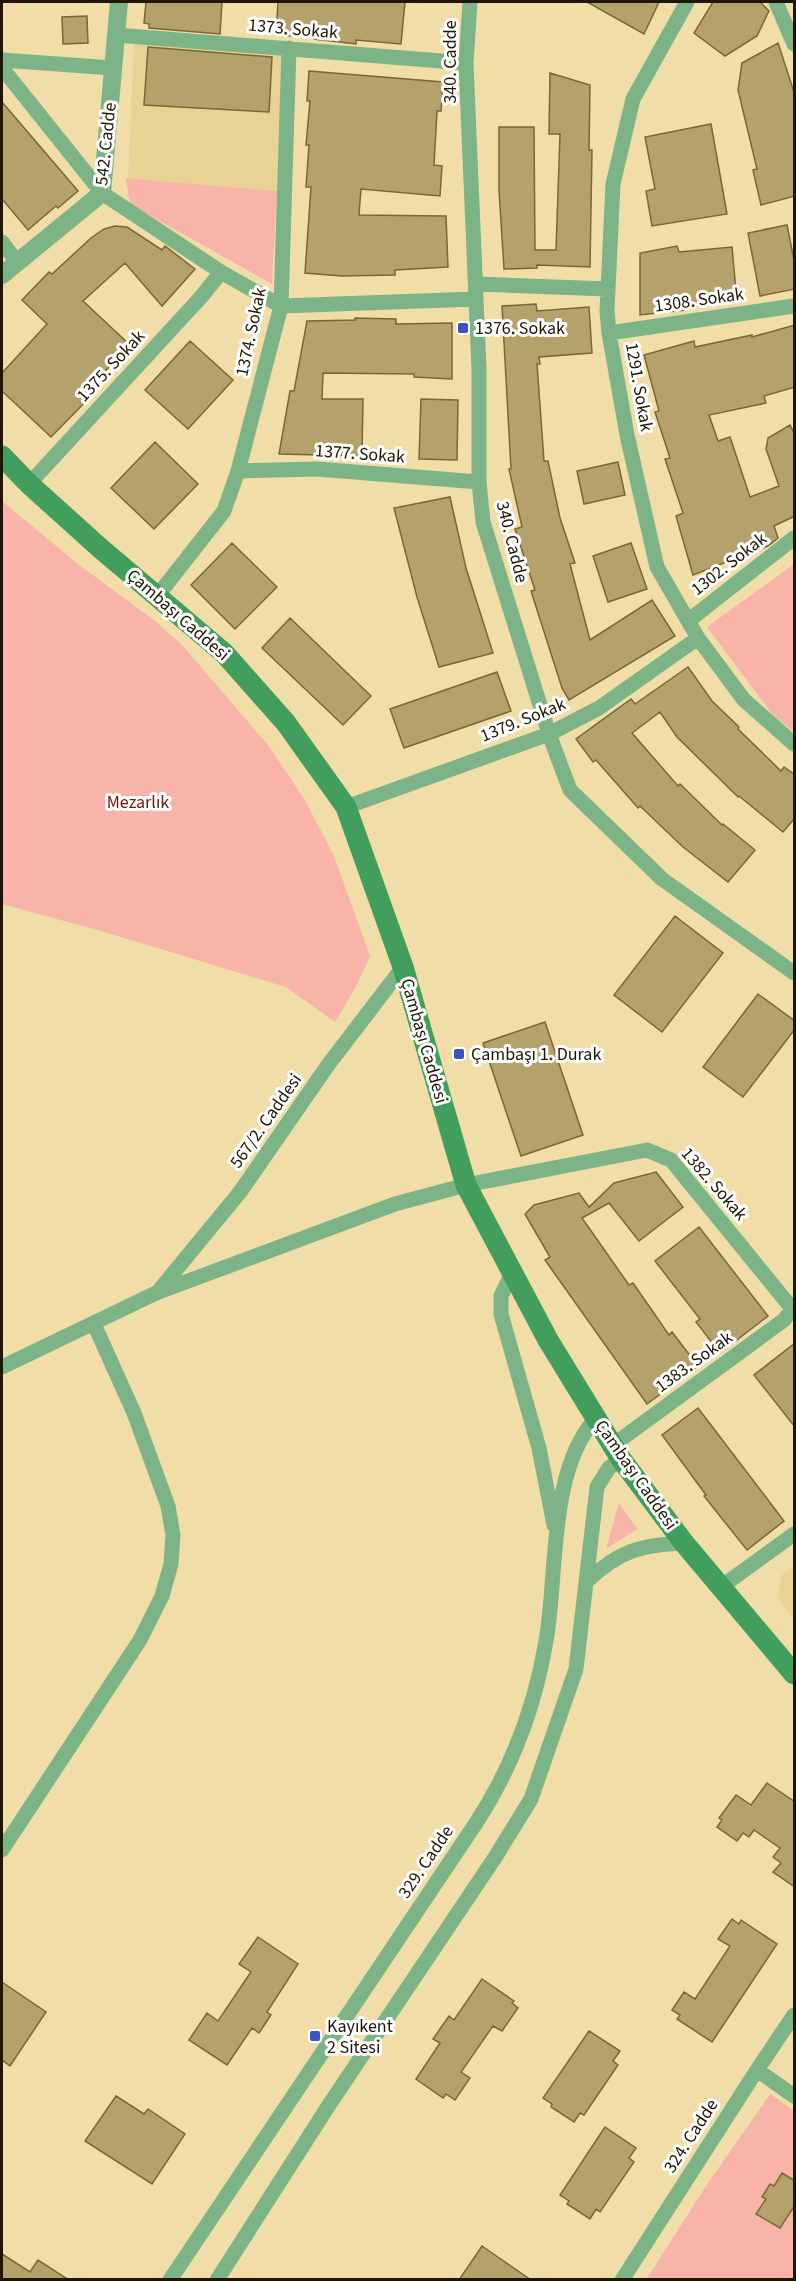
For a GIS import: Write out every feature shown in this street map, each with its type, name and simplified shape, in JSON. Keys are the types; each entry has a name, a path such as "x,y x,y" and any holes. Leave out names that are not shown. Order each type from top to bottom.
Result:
{"main road":[{"name":"Çambaşı Caddesi","path":"2,456 29,484 100,548 224,653 286,723 346,807 403,967 466,1185 548,1340 617,1452 684,1543 795,1674"}],"street":[{"name":"542. Cadde","path":"2,275 102,193 119,2"},
{"name":"340. Cadde","path":"470,2 466,63 479,369 479,482 483,522 549,734 570,790 662,879 795,973"},
{"name":"1291. Sokak","path":"686,2 633,99 613,184 607,311 609,333 627,435 657,567 698,638 744,700 795,744"},
{"path":"776,2 795,44"},
{"name":"1373. Sokak","path":"116,35 466,63"},
{"name":"1374. Sokak","path":"158,595 224,511 238,471 281,306 289,48"},
{"path":"2,60 113,69"},
{"path":"2,68 102,193 221,272 281,306 476,291 608,289"},
{"path":"2,242 18,263"},
{"name":"1375. Sokak","path":"29,484 202,296 221,272"},
{"name":"1308. Sokak","path":"609,333 795,306"},
{"name":"1377. Sokak","path":"238,471 317,469 479,482"},
{"name":"1302. Sokak","path":"688,621 795,538"},
{"name":"1379. Sokak","path":"346,807 549,734 599,708 698,638"},
{"name":"567/2. Caddesi","path":"156,1293 240,1192 328,1065 403,967"},
{"name":"1382. Sokak","path":"2,1367 156,1293 395,1204 466,1185 647,1150 671,1160 794,1308"},
{"path":"512,1273 501,1296 501,1314 539,1448 557,1536"},
{"name":"1383. Sokak","path":"617,1452 784,1320 794,1308"},
{"path":"2,1850 140,1640 162,1596 171,1564 173,1535 168,1506 134,1413 94,1324"},
{"name":"329. Cadde","path":"170,2280 494,1794 519,1741 540,1674 551,1611 557,1536 564,1489 572,1458 586,1429 596,1418"},
{"path":"217,2280 335,2096 496,1856 531,1799 576,1669 597,1487 617,1452"},
{"path":"721,1587 795,1534"},
{"path":"586,1581 605,1564 638,1548 654,1544 684,1543"},
{"name":"324. Cadde","path":"622,2280 795,2015"},
{"path":"757,2070 795,2096"}],"shaded area":[{"path":"134,42 283,51 277,191 128,178"},
{"path":"794,1565 794,1620 777,1597 782,1575"}],"green space":[{"path":"126,178 277,191 272,284 133,206 129,199"},
{"name":"Mezarlık","path":"2,501 79,565 154,620 184,647 268,745 305,800 334,856 370,956 357,985 335,1022 286,987 108,933 2,904"},
{"path":"794,564 794,732 773,715 707,627"},
{"path":"619,1503 637,1529 606,1549"},
{"path":"770,2094 794,2111 794,2279 646,2280 706,2186"}],"building":[{"path":"146,2 222,2 220,34 149,28 149,24 144,23"},
{"path":"278,2 405,2 401,44 356,40 356,44 314,39 314,37 276,35"},
{"path":"587,2 659,2 644,34"},
{"path":"713,2 760,2 769,11 757,36 725,56 694,33"},
{"path":"87,16 88,43 63,44 62,17"},
{"path":"778,43 795,95 795,196 761,205 753,170 757,169 738,90 742,63"},
{"path":"148,47 272,57 269,112 144,105"},
{"path":"309,71 443,82 441,111 437,111 434,165 442,166 440,196 361,189 359,215 446,216 448,267 395,270 395,275 342,276 305,273 311,187 306,187 309,145 306,145 310,101 307,101"},
{"path":"550,73 590,85 589,150 592,150 590,267 537,265 537,268 504,269 499,190 499,127 534,127 535,250 556,250 560,134 549,134"},
{"path":"2,102 78,191 28,230 2,199"},
{"path":"711,124 727,214 652,226 646,191 655,189 645,137"},
{"path":"787,225 795,265 795,289 760,296 748,233"},
{"path":"115,226 127,227 162,250 165,246 195,269 162,306 125,263 83,301 130,345 90,387 95,392 51,437 2,391 2,373 47,324 22,300 49,272 52,274 91,238 104,229"},
{"path":"677,246 679,252 732,247 737,302 684,307 685,310 640,315 640,253"},
{"path":"536,304 537,311 589,307 592,353 539,357 540,364 537,364 544,461 548,461 560,518 575,563 570,564 590,640 652,600 675,636 569,700 562,688 531,591 535,590 515,529 522,527 509,469 511,469 502,306"},
{"path":"355,318 396,319 396,324 452,323 452,379 414,377 414,374 323,373 322,399 363,399 362,456 279,454 290,391 294,391 307,321 355,320"},
{"path":"795,325 795,387 764,396 766,403 709,415 718,441 730,437 750,497 779,486 766,449 768,438 790,425 795,435 795,516 774,526 778,538 768,546 693,575 676,516 683,513 665,459 670,458 655,412 659,411 644,355 694,341 695,347 752,335 752,337"},
{"path":"190,341 233,380 188,429 145,390"},
{"path":"421,399 458,400 457,460 419,459"},
{"path":"155,442 198,484 154,529 111,488"},
{"path":"618,462 625,495 584,504 577,471"},
{"path":"450,497 466,568 493,653 439,667 417,597 394,508"},
{"path":"232,543 277,587 235,629 191,585"},
{"path":"631,543 647,589 608,602 593,556"},
{"path":"290,618 371,696 343,725 262,648"},
{"path":"688,667 712,701 739,727 738,729 781,771 784,767 795,775 795,818 783,832 738,797 677,737 660,712 632,733 678,786 680,784 722,825 755,850 728,882 683,847 640,806 638,808 596,760 593,762 576,739 631,699 635,704"},
{"path":"497,672 511,711 404,748 390,709"},
{"path":"675,916 723,953 662,1032 614,995"},
{"path":"758,994 795,1021 795,1029 743,1097 703,1067"},
{"path":"545,1022 583,1135 521,1156 483,1043"},
{"path":"656,1172 683,1207 639,1241 609,1203 582,1218 629,1285 633,1283 669,1335 672,1332 698,1366 647,1404 545,1260 550,1257 525,1214 534,1205 579,1193 589,1207 614,1183"},
{"path":"699,1227 768,1316 720,1353 696,1322 700,1319 655,1261"},
{"path":"795,1343 795,1427 754,1375"},
{"path":"698,1408 784,1521 747,1550 704,1496 706,1495 662,1435"},
{"path":"767,1783 795,1802 795,1887 773,1872 781,1863 773,1857 780,1848 754,1830 749,1837 743,1833 737,1841 717,1827 722,1820 719,1818 736,1795 751,1805"},
{"path":"732,1919 739,1924 741,1920 777,1944 712,2042 677,2019 680,2015 672,2010 684,1992 695,1999 730,1946 718,1939"},
{"path":"258,1937 298,1964 267,2012 271,2015 259,2033 252,2028 227,2065 189,2040 207,2013 218,2021 251,1972 239,1964"},
{"path":"482,1979 514,2001 512,2003 518,2008 502,2031 493,2026 461,2072 470,2078 455,2100 446,2094 443,2098 416,2079 440,2043 433,2039 449,2016 454,2020"},
{"path":"2,1982 46,2012 10,2066 2,2060"},
{"path":"589,2031 620,2051 613,2061 618,2065 584,2115 580,2113 574,2122 551,2107 552,2104 543,2098"},
{"path":"116,2096 144,2114 148,2109 185,2134 152,2184 85,2141"},
{"path":"605,2127 636,2148 629,2158 634,2162 600,2212 596,2209 590,2219 567,2204 569,2201 560,2195"},
{"path":"782,2173 795,2181 795,2205 780,2228 756,2214 766,2199 762,2197 770,2184 774,2186"},
{"path":"482,2246 531,2280 459,2280"},
{"path":"2,2254 30,2272 38,2260 69,2280 2,2280"}],"place":[{"name":"1376. Sokak","path":"463,328"},
{"name":"Çambaşı 1. Durak","path":"459,1054"},
{"name":"Kayıkent 2 Sitesi","path":"315,2036"}]}
